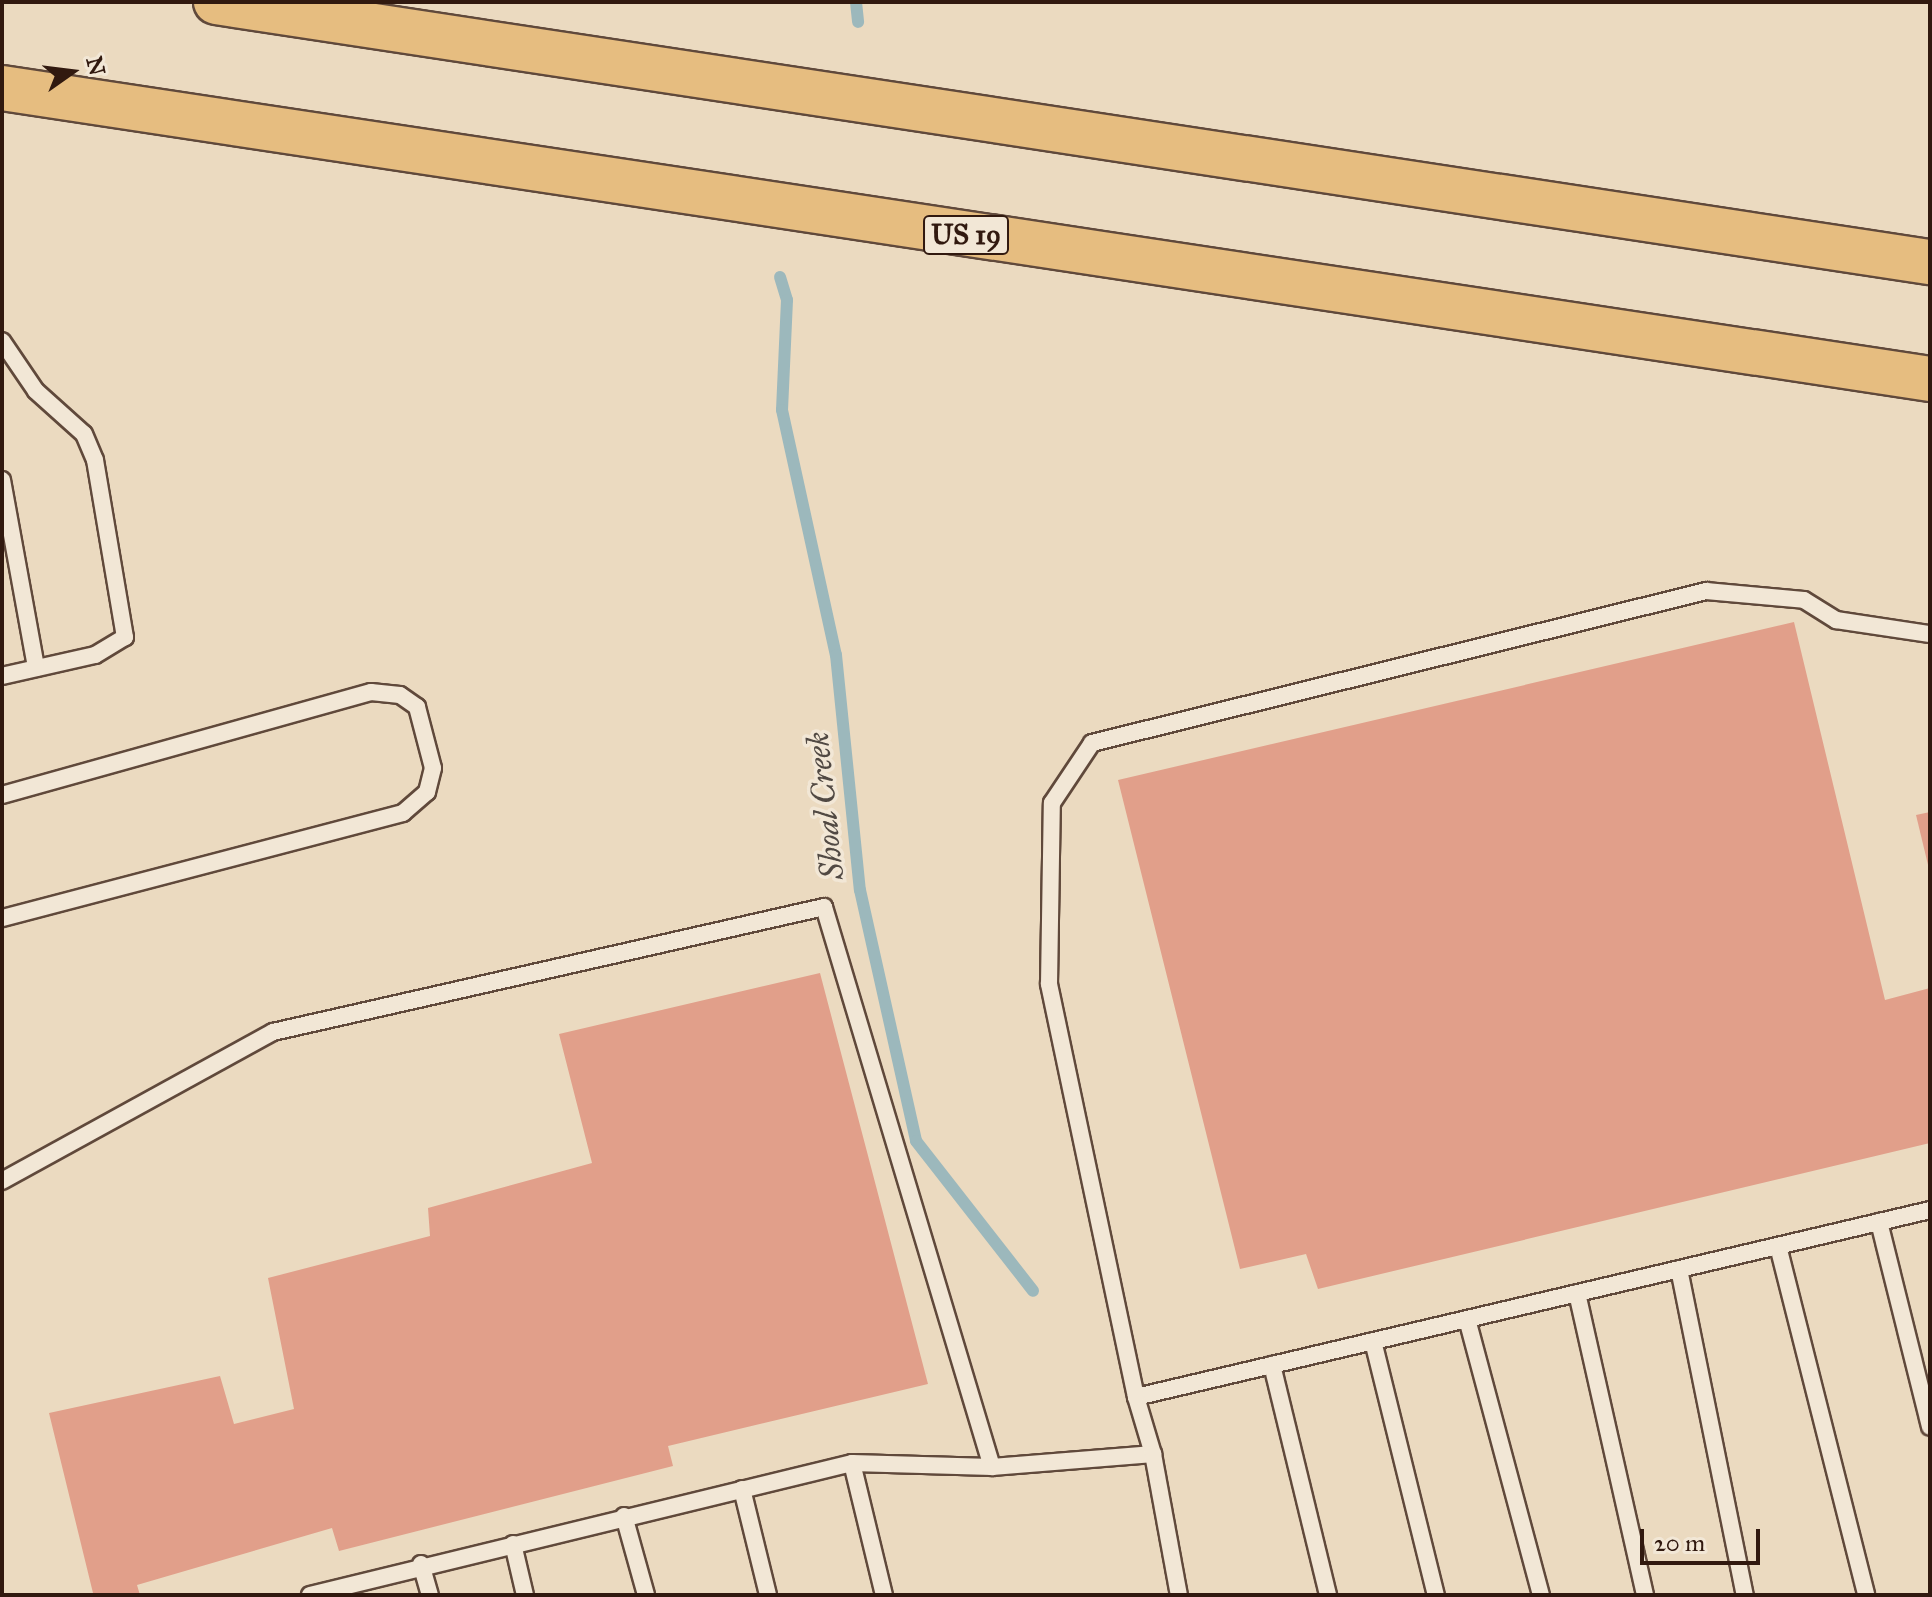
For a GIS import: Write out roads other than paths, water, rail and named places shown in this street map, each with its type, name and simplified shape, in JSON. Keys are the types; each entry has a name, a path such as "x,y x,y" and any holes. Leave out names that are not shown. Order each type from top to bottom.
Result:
{"highway":[{"path":"216,2 1930,262"},
{"name":"US 19","path":"2,88 1930,379"}],"lane":[{"path":"2,341 36,391 84,434 95,460 125,637 95,655 2,676"},
{"path":"2,480 36,668"},
{"path":"1179,1595 1153,1454 1136,1397 1049,984 1052,803 1092,743 1706,591 1804,600 1836,620 1930,634"},
{"path":"2,795 371,692 400,695 417,707 433,768 427,792 403,813 2,918"},
{"path":"2,1181 273,1032 824,907 992,1467"},
{"path":"1136,1397 1930,1210"},
{"path":"1879,1222 1930,1427"},
{"path":"1778,1246 1866,1595"},
{"path":"1679,1269 1745,1595"},
{"path":"1577,1293 1645,1595"},
{"path":"1467,1319 1541,1595"},
{"path":"1373,1341 1436,1595"},
{"path":"1272,1365 1328,1595"},
{"path":"310,1595 421,1564 852,1463 992,1467 1153,1454"},
{"path":"852,1463 884,1595"},
{"path":"742,1489 768,1595"},
{"path":"624,1516 646,1595"},
{"path":"513,1544 525,1595"},
{"path":"421,1564 430,1595"}],"waterway":[{"name":"Shoal Creek","path":"856,2 858,22"},
{"name":"Shoal Creek","path":"780,277 787,300 782,410 836,655 860,890 916,1141 1033,1291"}]}
